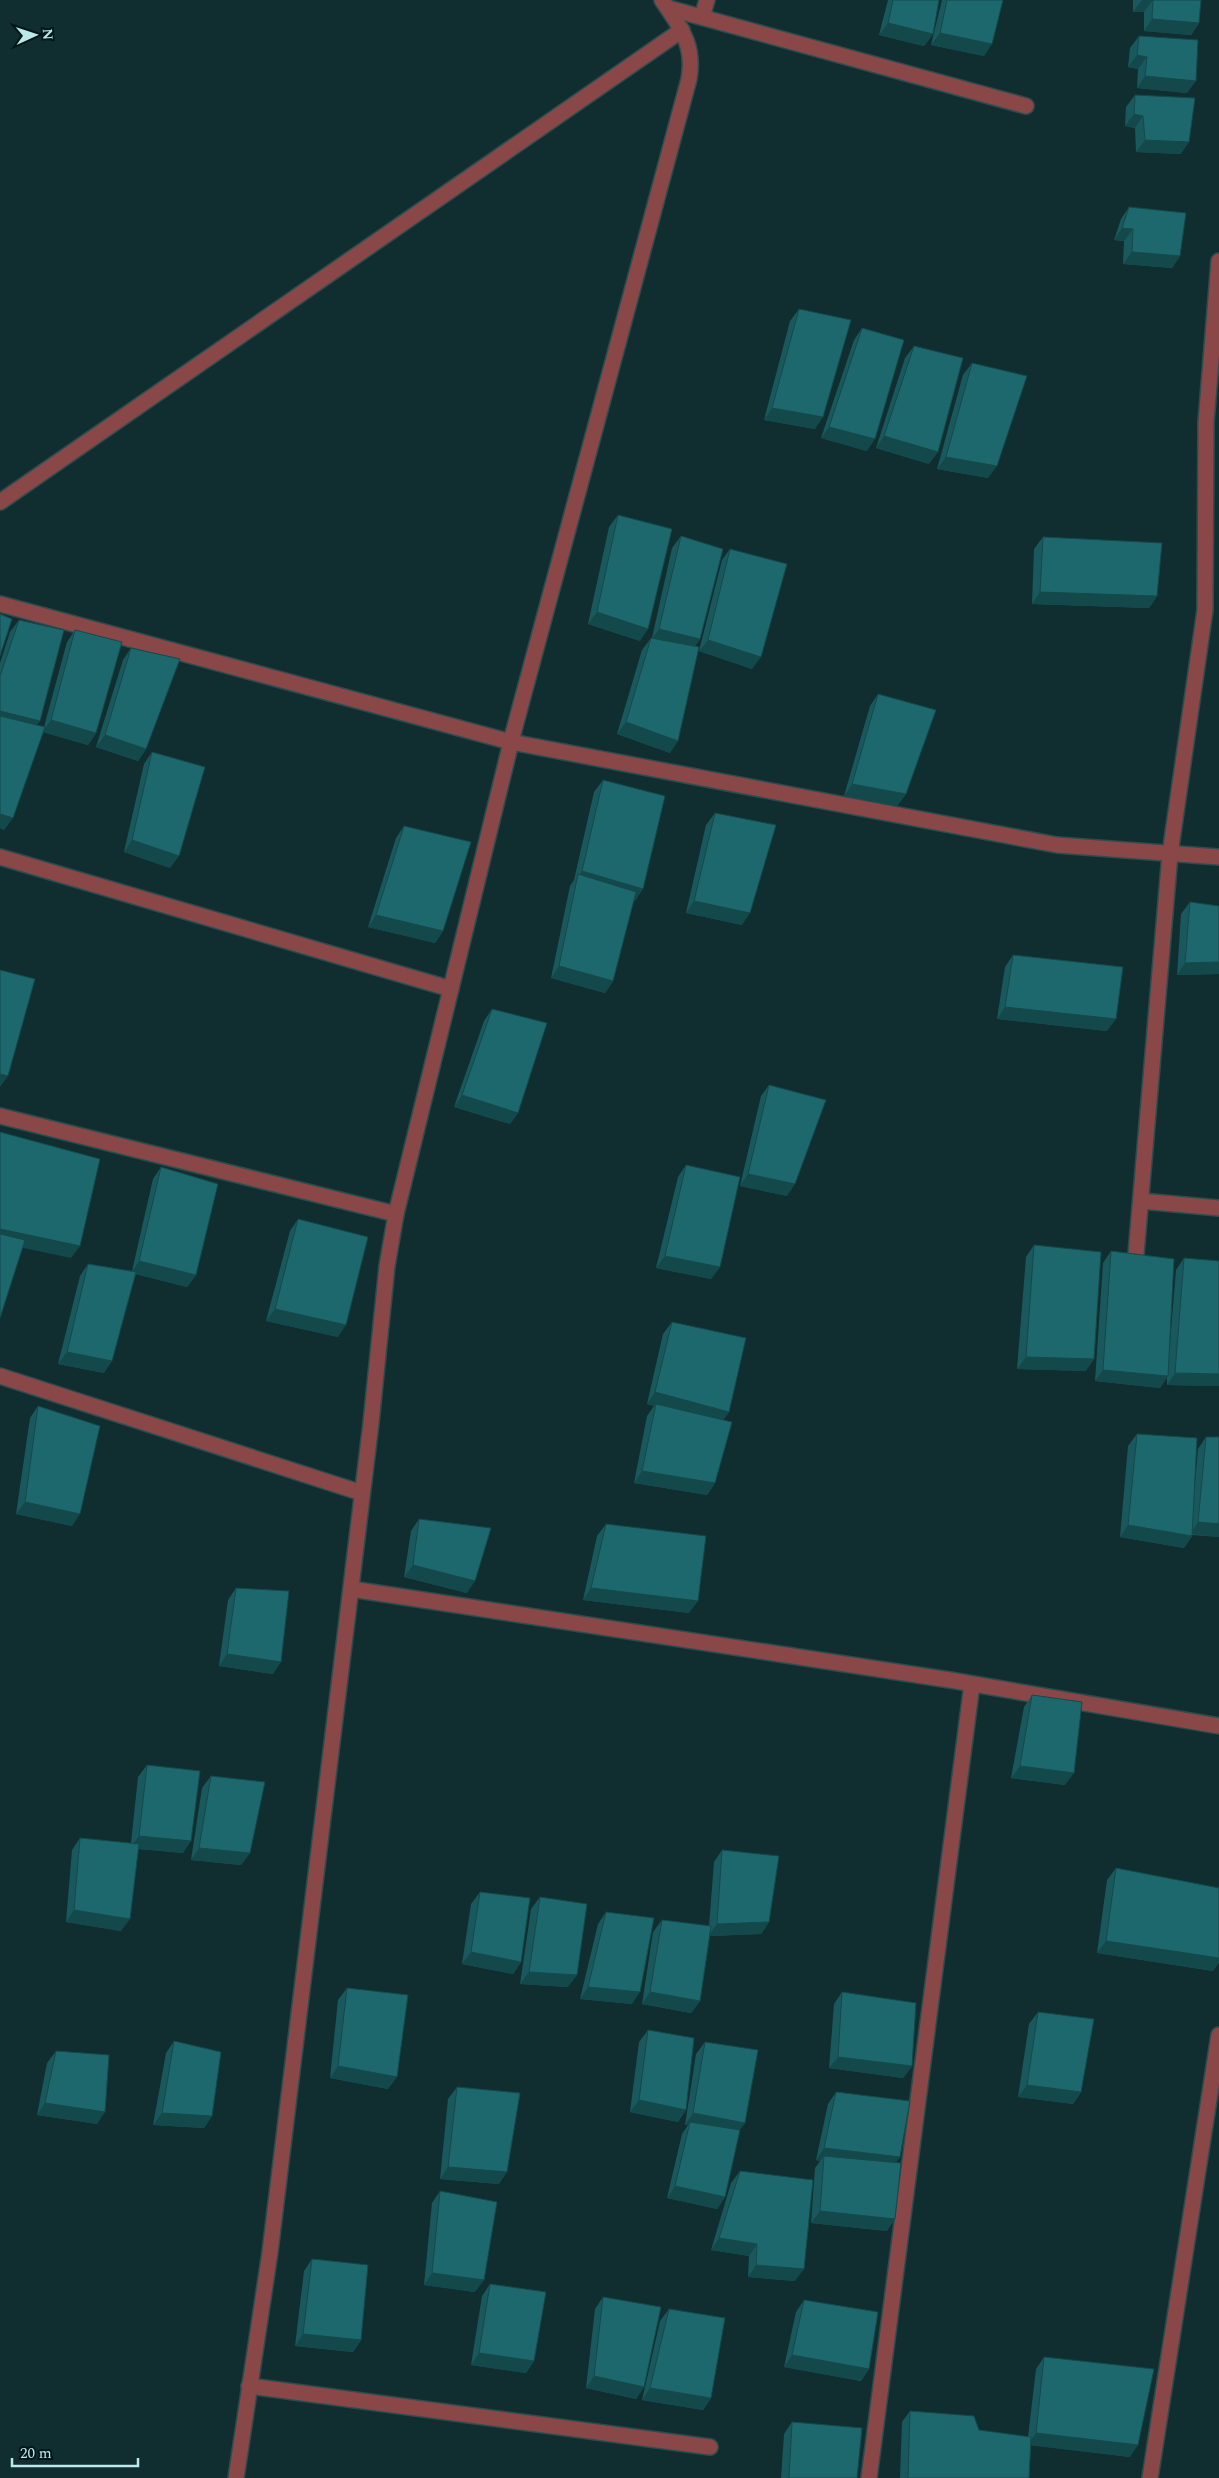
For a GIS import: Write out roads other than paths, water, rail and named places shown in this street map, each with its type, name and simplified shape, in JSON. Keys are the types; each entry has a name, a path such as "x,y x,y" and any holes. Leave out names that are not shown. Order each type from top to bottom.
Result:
{"street":[{"path":"702,17 707,0"},
{"path":"665,4 702,17 1026,106"},
{"path":"236,2478 270,2252 351,1589 386,1266 396,1214 511,742 689,79 692,62 689,46 682,30 665,4"},
{"path":"0,502 682,30"},
{"path":"1136,1254 1142,1202 1170,854 1212,611 1212,422 1219,261"},
{"path":"0,604 511,742 1057,845 1219,857"},
{"path":"0,857 451,989"},
{"path":"0,1116 396,1214"},
{"path":"1142,1202 1219,1208"},
{"path":"0,1376 362,1494"},
{"path":"351,1589 972,1684 1219,1726"},
{"path":"869,2478 972,1684"},
{"path":"1150,2478 1219,2035"},
{"path":"249,2386 710,2447"}]}
